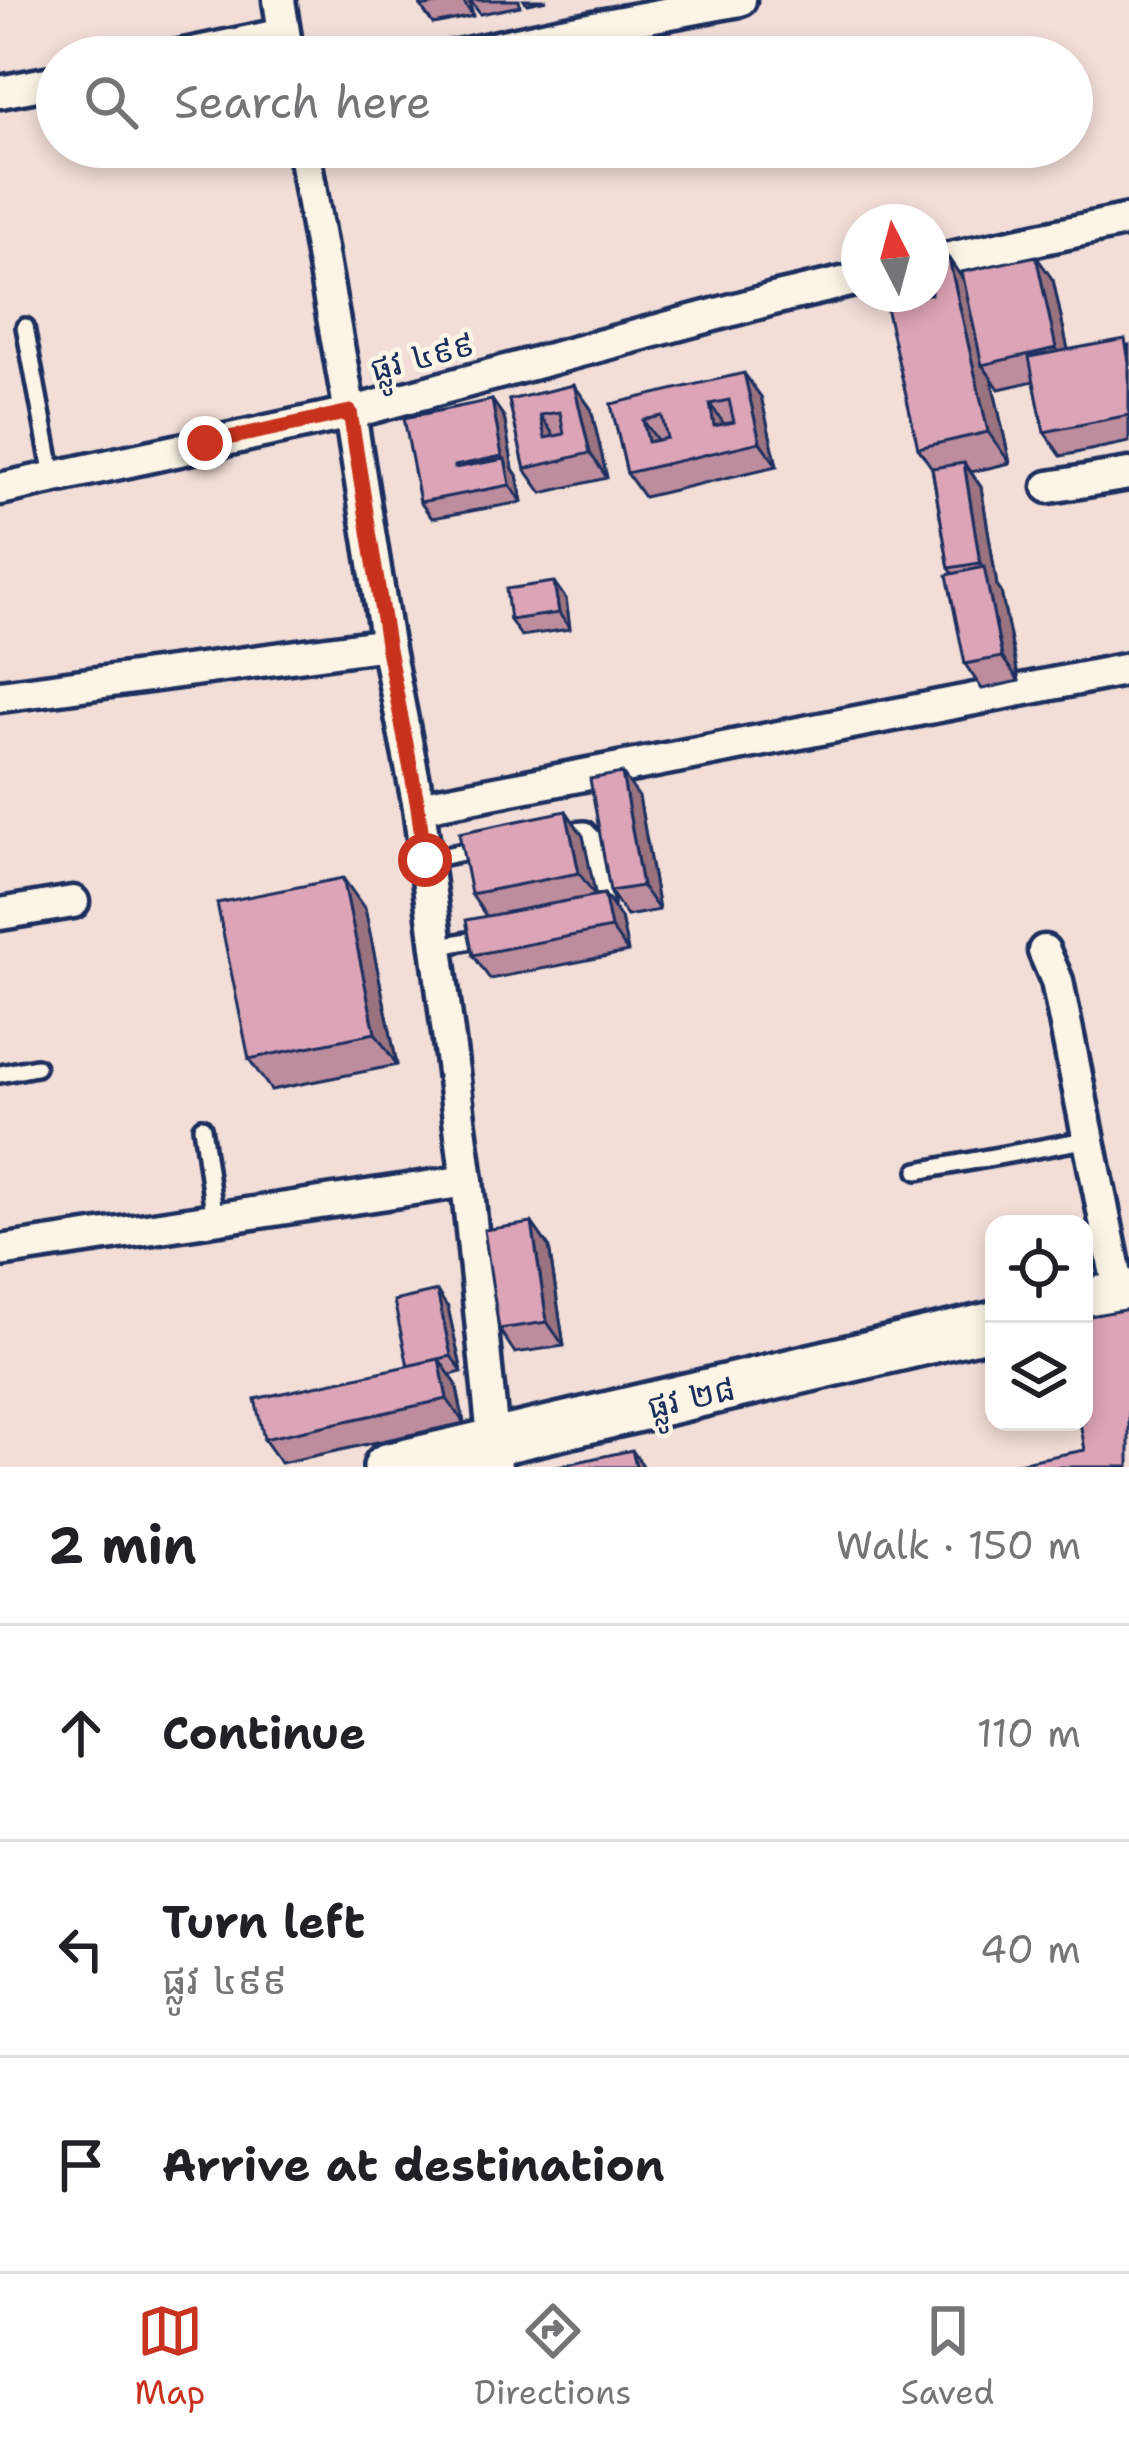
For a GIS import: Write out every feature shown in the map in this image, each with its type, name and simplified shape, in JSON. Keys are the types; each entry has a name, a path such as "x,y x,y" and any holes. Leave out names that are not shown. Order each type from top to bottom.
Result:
{"street":[{"path":"279,0 284,36"},
{"path":"548,36 740,0"},
{"path":"0,92 36,85"},
{"path":"307,168 418,807 467,1181 495,1455"},
{"path":"949,258 1129,220"},
{"name":"ផ្លូវ ៤៩៩","path":"0,489 350,412 841,283"},
{"path":"1048,487 1129,473"},
{"path":"0,696 387,644"},
{"path":"418,807 1129,669"},
{"path":"0,914 73,902"},
{"path":"1044,951 1058,981 1090,1138 1111,1297"},
{"path":"0,1251 467,1181"},
{"name":"ផ្លូវ ២៨","path":"387,1467 495,1455 985,1327"}],"lane":[{"path":"25,327 53,476"},
{"path":"552,834 573,829 585,830 592,837 604,904 586,918"},
{"path":"425,860 489,847"},
{"path":"437,947 501,934"},
{"path":"0,1074 36,1066"},
{"path":"202,1127 215,1220"},
{"path":"918,1171 1090,1138"}],"building":[{"path":"420,0 457,0 421,7"},
{"path":"1036,256 1056,348 982,365 962,272"},
{"path":"949,259 988,432 918,448 887,312 949,312"},
{"path":"1125,339 1129,415 1044,432 1029,357"},
{"path":"744,373 760,442 627,473 611,404","holes":["729,400 734,422 714,426 710,404","662,416 667,438 648,442 643,420"]},
{"path":"574,385 590,453 525,469 509,400","holes":["560,412 564,434 545,438 540,415"]},
{"path":"492,400 502,456 455,468 505,459 510,485 420,502 404,418"},
{"path":"964,463 980,563 949,568 932,468"},
{"path":"984,567 1002,657 965,664 947,575"},
{"path":"554,582 559,613 510,620 506,589"},
{"path":"622,773 642,886 610,891 590,779"},
{"path":"566,811 579,873 471,894 459,833"},
{"path":"343,878 375,1033 249,1059 217,903"},
{"path":"604,894 611,928 473,955 466,920"},
{"path":"532,1223 547,1322 499,1329 484,1230"},
{"path":"437,1291 451,1356 408,1366 394,1301"},
{"path":"1129,1309 1129,1467 996,1467 1085,1450 1082,1431 1093,1431 1093,1315"},
{"path":"439,1359 447,1399 264,1439 255,1399"},
{"path":"632,1450 636,1467 554,1467"}],"route":[{"path":"205,443 350,412 425,860"}]}
